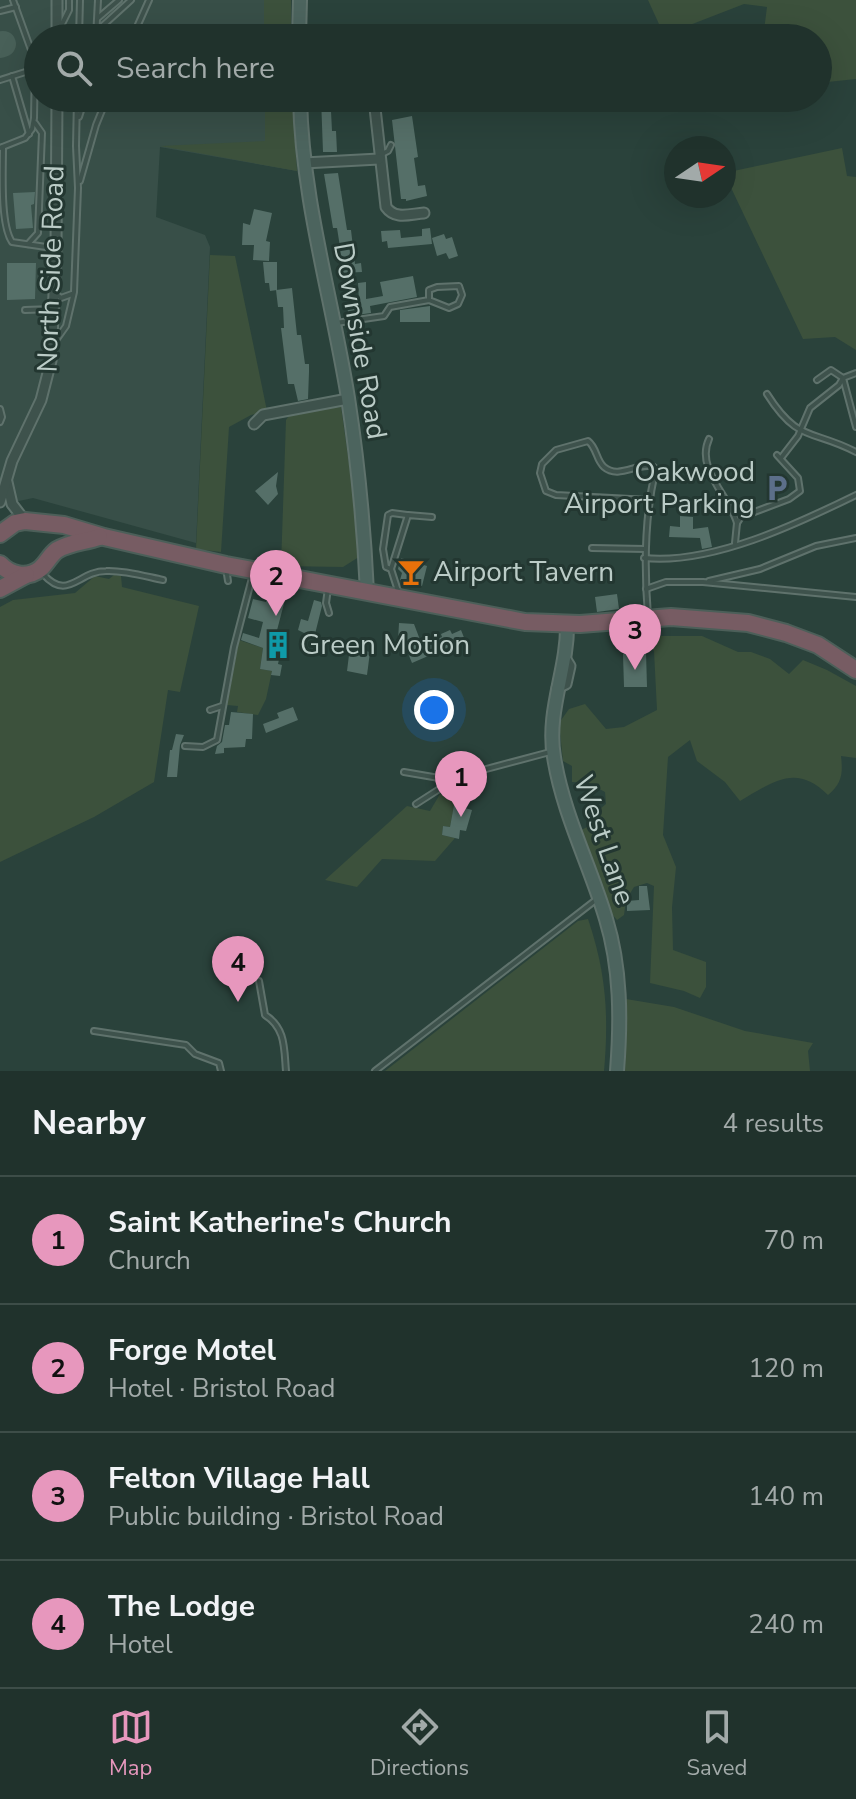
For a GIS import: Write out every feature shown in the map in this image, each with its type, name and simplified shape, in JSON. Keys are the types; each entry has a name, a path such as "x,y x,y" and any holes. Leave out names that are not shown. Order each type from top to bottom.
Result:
{"highway":[{"path":"0,534 8,527 30,522 64,525 227,573 254,571 515,621 567,624 648,618 748,623 818,645 856,670"},
{"path":"0,564 11,573 39,566 50,548 46,535 30,522"},
{"path":"0,589 68,545 101,536"}],"street":[{"path":"57,0 58,24"},
{"path":"299,24 300,0"},
{"name":"North Side Road","path":"0,502 6,479 45,391 53,345 57,112"},
{"name":"Downside Road","path":"301,112 304,163 348,399 361,494 367,592"},
{"path":"375,112 386,207 396,216 424,213"},
{"path":"304,163 379,157"},
{"path":"254,424 263,415 348,399"},
{"path":"6,479 12,504 30,522"},
{"name":"West Lane","path":"567,624 565,658 552,724 553,752 573,829 599,897 614,950 619,1011 617,1071"}],"lane":[{"path":"13,0 24,30"},
{"path":"63,24 69,0"},
{"path":"79,24 80,0"},
{"path":"98,24 98,3 105,0"},
{"path":"98,18 119,0"},
{"path":"105,24 131,0"},
{"path":"138,24 149,0"},
{"path":"0,11 16,7"},
{"path":"0,80 24,72"},
{"path":"12,76 29,134"},
{"path":"34,112 29,134 20,142 2,148 5,230 12,242 56,248"},
{"path":"53,345 66,326 74,292 77,112"},
{"path":"77,123 81,112"},
{"path":"78,188 101,112"},
{"path":"27,244 38,233 42,133 34,121"},
{"path":"379,157 391,145"},
{"path":"334,323 384,316 390,307 429,300 449,308 458,304 462,295 459,286 452,285 429,290 429,300"},
{"path":"54,293 61,298 74,292"},
{"path":"25,310 54,309"},
{"path":"817,380 831,370 843,378 856,427"},
{"path":"737,523 741,517 789,499 800,491 798,478 779,457 799,432 810,408 839,385 843,378 856,373"},
{"path":"767,394 780,415 799,432 856,452"},
{"path":"0,409 0,422"},
{"path":"709,439 707,456 718,490 737,523 735,545"},
{"path":"648,618 644,558 654,467 645,465 627,471 608,470 588,441 556,450 542,464 542,482 546,491 556,495 649,500"},
{"path":"644,558 663,560 735,545 800,522 856,495"},
{"path":"391,569 386,567 383,549 388,515 432,517"},
{"path":"402,600 391,569 408,515"},
{"path":"703,582 760,569 816,546 856,538"},
{"path":"592,548 645,549"},
{"path":"39,566 51,582 61,587 91,573 105,571 163,580"},
{"path":"185,746 203,747 217,740 254,571"},
{"path":"646,589 666,582 703,582 856,597"},
{"path":"329,585 326,603 329,613"},
{"path":"210,710 222,706"},
{"path":"404,772 439,778 460,776 553,752"},
{"path":"416,804 460,776"},
{"path":"375,1071 599,897"},
{"path":"259,981 265,1015 275,1021 281,1032 286,1071"},
{"path":"94,1031 186,1045 195,1054 219,1063 221,1071"}],"shaded area":[{"path":"0,0 291,0 291,24 24,24 24,112 293,112 297,171 160,147 156,217 205,235 210,247 196,543 33,498 0,505"}],"green space":[{"path":"264,0 291,0 291,24 264,24"},
{"path":"648,0 856,0 856,79 832,82 832,24 765,24 767,7 744,4 692,24 659,24"},
{"path":"265,112 293,112 297,171 160,146 265,141"},
{"path":"842,148 847,176 856,177 856,350 835,337 803,339 736,198 736,170"},
{"path":"210,255 235,256 267,411 251,415 229,427 221,552 196,549"},
{"path":"341,407 362,555 343,567 281,566 286,420 291,413"},
{"path":"114,575 121,576 122,587 199,606 180,692 168,690 154,782 94,817 0,862 0,607 13,600 75,593 95,576 109,579"},
{"path":"654,636 702,636 738,652 751,652 770,659 789,674 803,660 856,686 856,758 841,756 840,778 828,795 816,785 795,778 774,782 740,801 725,782 697,761 690,740 668,757 663,835 676,867 672,907 673,950 706,962 706,987 700,998 650,983 654,886 647,883 634,887 626,900 624,915 617,920 610,912 604,888 578,832 594,823 595,813 606,804 605,792 588,783 572,782 572,766 563,761 559,723 569,709 585,704 606,729 624,727 657,710 654,651 648,643"},
{"path":"239,640 263,648 260,669 272,671 266,699 258,715 237,712 238,706 227,705"},
{"path":"440,794 461,803 454,806 450,827 443,826 442,835 455,838 435,861 382,859 357,887 325,880 407,806 430,811"},
{"path":"588,919 605,994 604,1071 385,1071 578,921"},
{"path":"626,999 674,1007 745,1031 813,1043 808,1051 810,1071 625,1071"}],"building":[{"path":"322,112 331,112 337,152 323,152"},
{"path":"412,116 418,157 414,158 418,186 425,185 427,196 406,201 401,199 392,120"},
{"path":"338,173 355,264 361,263 362,272 342,273 337,228 333,228 324,174"},
{"path":"35,192 34,204 31,205 33,228 16,229 13,193"},
{"path":"254,209 272,213 266,241 270,242 269,261 253,260 254,245 242,245 243,223 250,225"},
{"path":"430,228 432,244 388,248 387,241 382,242 381,231 400,230 401,238 422,236 422,229"},
{"path":"444,234 446,239 452,237 458,256 449,259 446,253 437,256 432,238"},
{"path":"263,262 277,262 277,290 270,291 269,283 265,283"},
{"path":"7,263 36,263 35,299 7,300"},
{"path":"413,276 417,297 370,306 371,313 349,316 346,303 359,301 358,283 366,282 366,299 383,296 380,282"},
{"path":"292,288 297,335 301,335 305,364 309,364 308,399 298,401 294,384 288,384 281,328 284,328 283,307 278,307 276,290"},
{"path":"430,306 430,322 400,322 400,310"},
{"path":"278,472 278,494 268,505 255,491"},
{"path":"680,516 693,517 693,529 708,527 712,547 702,549 700,538 669,537 670,526 680,527"},
{"name":"Airport Tavern","path":"401,558 427,566 422,586 400,580 402,573 398,569"},
{"path":"278,590 287,592 275,638 283,640 278,664 282,665 280,676 260,669 263,648 241,640 243,633 259,638 263,622 248,618 253,599 266,602 269,592 277,594"},
{"path":"617,594 619,609 597,612 595,597"},
{"path":"314,600 321,602 322,606 314,638 298,630 301,619 308,621"},
{"path":"399,623 414,624 422,645 450,630 452,634 461,630 465,640 412,663 403,641 398,641"},
{"path":"350,647 370,652 367,675 347,671"},
{"path":"646,652 647,687 624,687 623,654"},
{"path":"293,707 298,720 266,733 263,724 279,718 277,713"},
{"path":"231,712 253,714 252,739 246,739 245,747 224,748 224,753 215,754 222,742 225,725 229,725"},
{"path":"176,734 184,735 177,777 167,777 170,750"},
{"path":"454,805 472,810 466,831 460,830 459,839 442,835 443,826 450,827"},
{"path":"639,886 647,886 650,910 627,911 627,901 639,900"}],"place":[{"name":"Oakwood Airport Parking","path":"777,488"},
{"name":"Airport Tavern","path":"411,572"},
{"name":"Forge Motel","path":"276,616"},
{"name":"Green Motion","path":"278,645"},
{"name":"Felton Village Hall","path":"635,670"},
{"name":"Saint Katherine's Church","path":"461,817"},
{"name":"The Lodge","path":"238,1002"}]}
